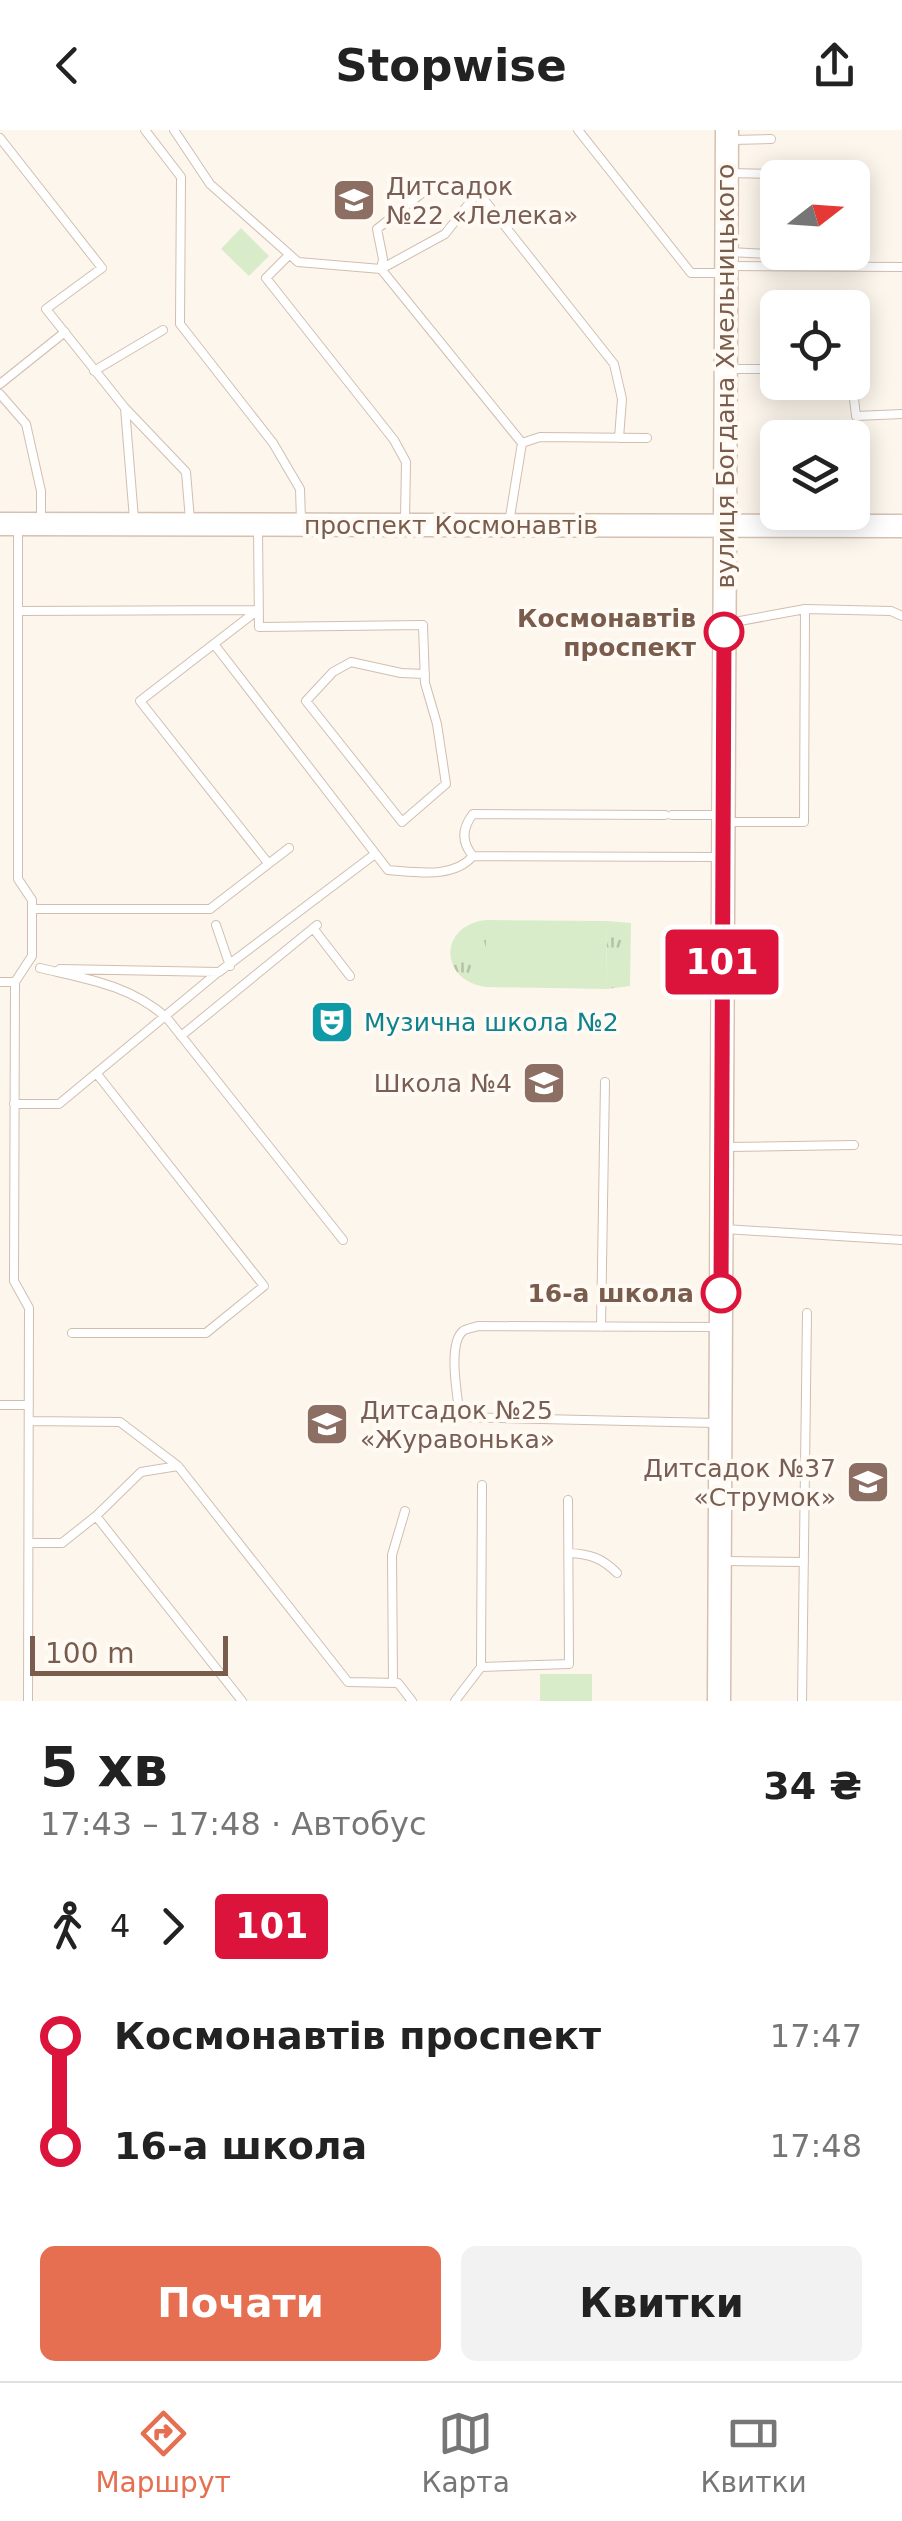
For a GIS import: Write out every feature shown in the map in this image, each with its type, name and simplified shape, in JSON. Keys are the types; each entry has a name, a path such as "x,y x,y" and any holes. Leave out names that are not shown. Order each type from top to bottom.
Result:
{"street":[{"name":"вулиця Богдана Хмельницького","path":"718,1701 726,135"},
{"name":"проспект Космонавтів","path":"20,524 902,526"}],"lane":[{"path":"145,130 182,177 180,324 273,443 300,489 301,524"},
{"path":"174,130 210,184 298,262 382,269 445,234 478,192 614,364 622,399 620,438"},
{"path":"578,130 690,272 760,256"},
{"path":"1,135 102,268 46,309 125,408 186,472 190,524"},
{"path":"726,135 772,140"},
{"path":"726,173 760,174"},
{"path":"422,193 377,229 382,269 522,443 509,525"},
{"path":"288,256 266,278 394,440 406,462 404,524"},
{"path":"726,264 902,268"},
{"path":"94,371 180,324"},
{"path":"0,384 65,332"},
{"path":"725,369 760,369"},
{"path":"0,394 26,424 41,491 20,524 18,611 18,879 32,900 32,956 15,982 14,1104 14,1281 29,1306 28,1701"},
{"path":"854,400 856,416 902,414"},
{"path":"125,408 134,524"},
{"path":"522,443 540,437 647,438"},
{"path":"258,524 259,627 424,625 425,674 438,724 446,784 402,822 306,701 333,672 351,662 425,674"},
{"path":"473,856 467,848 464,830 474,814 669,815 804,822 805,609"},
{"path":"724,624 805,609 892,611 902,616"},
{"path":"18,611 258,610"},
{"path":"258,610 140,701 268,864"},
{"path":"214,644 388,870 428,873 463,867 473,856 722,857"},
{"path":"32,909 210,908 288,848"},
{"path":"14,1104 59,1104 219,972 375,854"},
{"path":"210,908 230,966"},
{"path":"181,1036 315,927 350,976"},
{"path":"24,968 219,972"},
{"path":"40,968 89,978 152,1004 342,1240"},
{"path":"0,982 15,982"},
{"path":"72,1333 206,1333 264,1286 97,1074"},
{"path":"600,1327 605,1082"},
{"path":"721,1147 854,1145"},
{"path":"721,1230 902,1240"},
{"path":"0,1281 14,1281"},
{"path":"802,1701 808,1313"},
{"path":"720,1328 478,1326 464,1330 456,1342 454,1383 460,1417 720,1423"},
{"path":"0,1405 29,1405"},
{"path":"29,1421 120,1422 178,1466 348,1682 398,1683 412,1701"},
{"path":"29,1543 62,1544 140,1472 178,1466"},
{"path":"456,1701 481,1667 482,1485"},
{"path":"481,1667 570,1664 568,1500"},
{"path":"393,1682 392,1555 405,1511"},
{"path":"96,1516 242,1701"},
{"path":"568,1553 604,1560 617,1573"},
{"path":"719,1561 804,1562"}],"green space":[{"path":"241,228 269,256 249,276 221,249"},
{"path":"486,920 486,987 459,974 450,953 459,932"},
{"path":"486,920 607,921 606,989 486,987"},
{"path":"607,921 631,923 630,986 606,989"},
{"path":"540,1674 592,1674 592,1701 540,1701"}],"bus line":[{"name":"101","path":"721,1293 724,632"}],"place":[{"name":"Дитсадок №22 «Лелека»","path":"354,200"},
{"name":"Космонавтів проспект","path":"724,632"},
{"name":"Музична школа №2","path":"332,1022"},
{"name":"Школа №4","path":"544,1083"},
{"name":"16-а школа","path":"721,1293"},
{"name":"Дитсадок №25 «Журавонька»","path":"327,1424"},
{"name":"Дитсадок №37 «Струмок»","path":"868,1482"}]}
